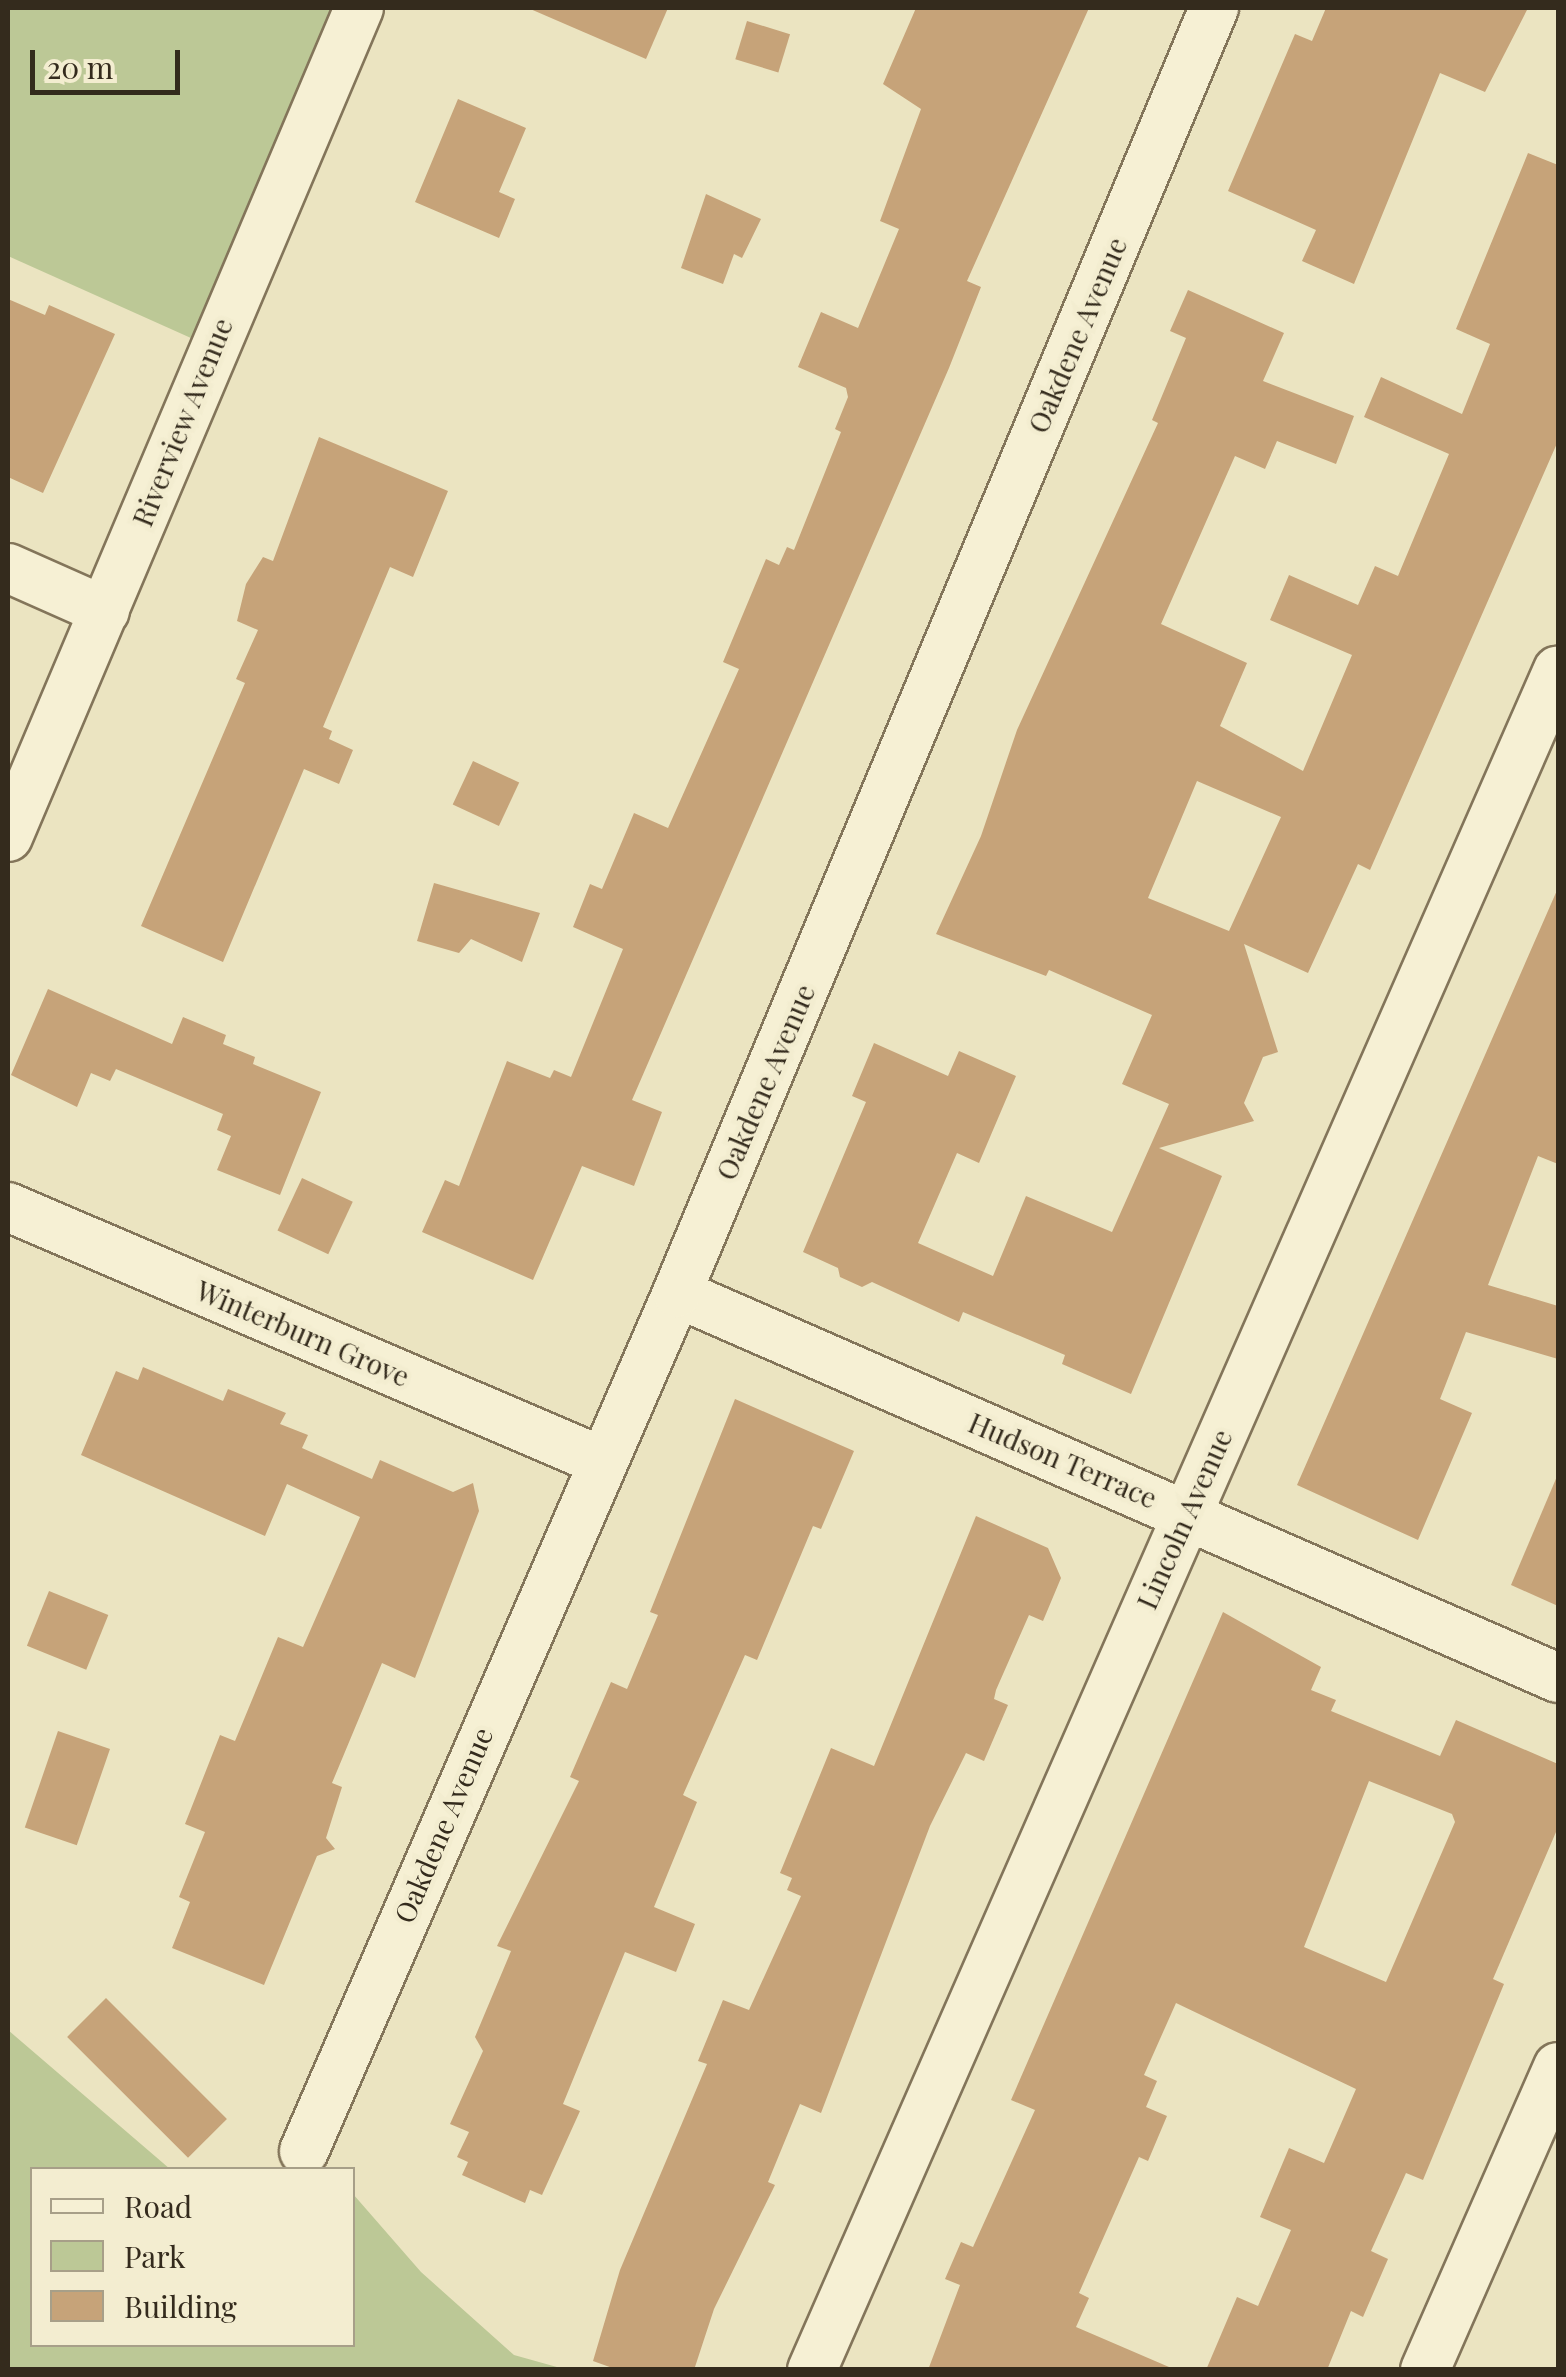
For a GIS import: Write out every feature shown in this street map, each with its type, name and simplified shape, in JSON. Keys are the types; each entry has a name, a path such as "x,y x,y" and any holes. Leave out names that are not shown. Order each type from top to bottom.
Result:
{"street":[{"name":"Riverview Avenue","path":"8,838 359,8"},
{"name":"Oakdene Avenue","path":"304,2151 599,1460 677,1293 1214,8"},
{"path":"8,568 105,611"},
{"name":"Lincoln Avenue","path":"812,2370 1558,670"},
{"name":"Winterburn Grove","path":"8,1207 599,1460"},
{"name":"Hudson Terrace","path":"677,1293 1558,1678"},
{"path":"1425,2370 1558,2067"}],"green space":[{"path":"8,8 359,8 211,347 8,256"},
{"path":"8,2030 168,2167 30,2167 30,2347 355,2347 355,2196 421,2272 514,2355 564,2369 8,2369"}],"building":[{"path":"528,8 668,8 646,59"},
{"path":"916,8 1089,8 967,281 981,287 949,368 632,1100 662,1112 634,1186 582,1166 533,1280 422,1232 445,1180 459,1186 507,1061 550,1078 554,1070 571,1077 623,949 573,927 590,884 602,889 634,813 668,828 739,669 723,662 766,559 779,565 787,547 794,550 841,432 835,429 848,397 846,388 798,367 821,312 858,328 899,229 880,221 921,109 883,84"},
{"path":"1326,8 1528,8 1485,92 1440,73 1354,284 1302,261 1316,230 1228,191 1295,34 1312,41"},
{"path":"747,21 790,34 778,72 735,59"},
{"path":"458,99 526,128 499,192 515,199 499,238 415,202"},
{"path":"1528,153 1558,165 1558,441 1370,870 1358,864 1308,973 1244,944 1278,1052 1263,1057 1244,1103 1254,1121 1159,1148 1222,1176 1131,1394 1062,1364 1065,1355 963,1312 959,1322 872,1282 862,1287 840,1277 838,1268 803,1252 866,1102 852,1096 874,1043 948,1076 959,1051 1016,1076 979,1163 957,1153 918,1243 993,1276 1026,1196 1112,1232 1169,1104 1122,1084 1152,1015 1049,970 1046,976 936,934 981,836 1017,730 1158,423 1152,420 1186,338 1170,331 1188,290 1284,333 1263,381 1354,416 1336,464 1277,441 1265,469 1235,456 1161,624 1247,663 1220,726 1303,771 1352,655 1270,620 1289,575 1358,605 1375,566 1398,576 1449,454 1364,417 1381,377 1462,414 1490,344 1456,329","holes":["1197,781 1281,817 1229,931 1148,898"]},
{"path":"706,194 761,219 742,258 734,254 723,284 681,268"},
{"path":"8,299 45,315 49,305 115,334 43,493 8,477"},
{"path":"319,437 448,491 413,577 390,567 323,727 332,731 329,739 353,750 339,784 304,769 223,962 141,926 245,683 236,679 258,630 237,621 246,584 263,557 273,561"},
{"path":"473,761 519,783 499,826 453,805"},
{"path":"434,883 540,913 522,962 471,939 459,953 417,941"},
{"path":"1558,888 1558,1164 1538,1156 1488,1285 1558,1306 1558,1359 1466,1332 1440,1399 1472,1413 1418,1540 1297,1485"},
{"path":"48,989 172,1044 183,1017 226,1035 223,1044 255,1057 253,1064 321,1092 280,1195 217,1170 231,1136 217,1130 223,1114 116,1069 110,1081 91,1073 77,1107 11,1075"},
{"path":"302,1178 353,1202 328,1254 277,1231"},
{"path":"143,1367 223,1401 228,1389 286,1413 280,1424 308,1435 302,1448 372,1479 380,1460 453,1492 473,1483 479,1511 415,1678 382,1663 332,1783 342,1787 326,1838 335,1849 317,1856 264,1985 172,1948 190,1902 179,1897 205,1832 185,1824 220,1735 235,1741 278,1637 303,1647 360,1517 287,1484 265,1536 81,1455 116,1371 138,1380"},
{"path":"735,1399 854,1451 821,1529 813,1526 757,1660 745,1655 683,1795 697,1802 654,1907 695,1924 676,1972 625,1952 563,2104 580,2111 542,2195 530,2190 525,2203 462,2175 468,2162 457,2157 469,2132 450,2124 483,2051 475,2037 511,1951 497,1946 579,1781 570,1777 611,1682 627,1689 658,1615 650,1612"},
{"path":"1558,1474 1558,1606 1511,1585"},
{"path":"976,1516 1048,1548 1061,1578 1043,1621 1029,1615 996,1690 994,1699 1008,1705 984,1761 966,1753 930,1826 821,2113 800,2104 768,2182 775,2185 714,2309 694,2370 618,2370 593,2361 620,2270 707,2064 698,2061 723,2000 749,2010 801,1896 787,1890 792,1878 780,1873 831,1748 874,1766"},
{"path":"49,1591 108,1615 86,1670 27,1646"},
{"path":"1223,1612 1321,1667 1311,1690 1336,1700 1331,1711 1440,1756 1456,1720 1558,1764 1556,1832 1493,1979 1504,1984 1423,2180 1406,2173 1371,2251 1388,2259 1363,2317 1351,2311 1327,2370 1206,2370 1237,2297 1258,2306 1291,2230 1260,2217 1289,2148 1324,2163 1356,2089 1176,2003 1144,2075 1157,2081 1146,2107 1167,2116 1148,2161 1139,2157 1079,2293 1089,2298 1076,2327 1176,2370 928,2370 960,2285 945,2279 961,2242 973,2247 1035,2110 1011,2100","holes":["1369,1781 1452,1814 1455,1822 1386,1982 1304,1947"]},
{"path":"58,1731 110,1749 77,1845 25,1827"},
{"path":"106,1998 227,2119 188,2158 67,2037"}]}
